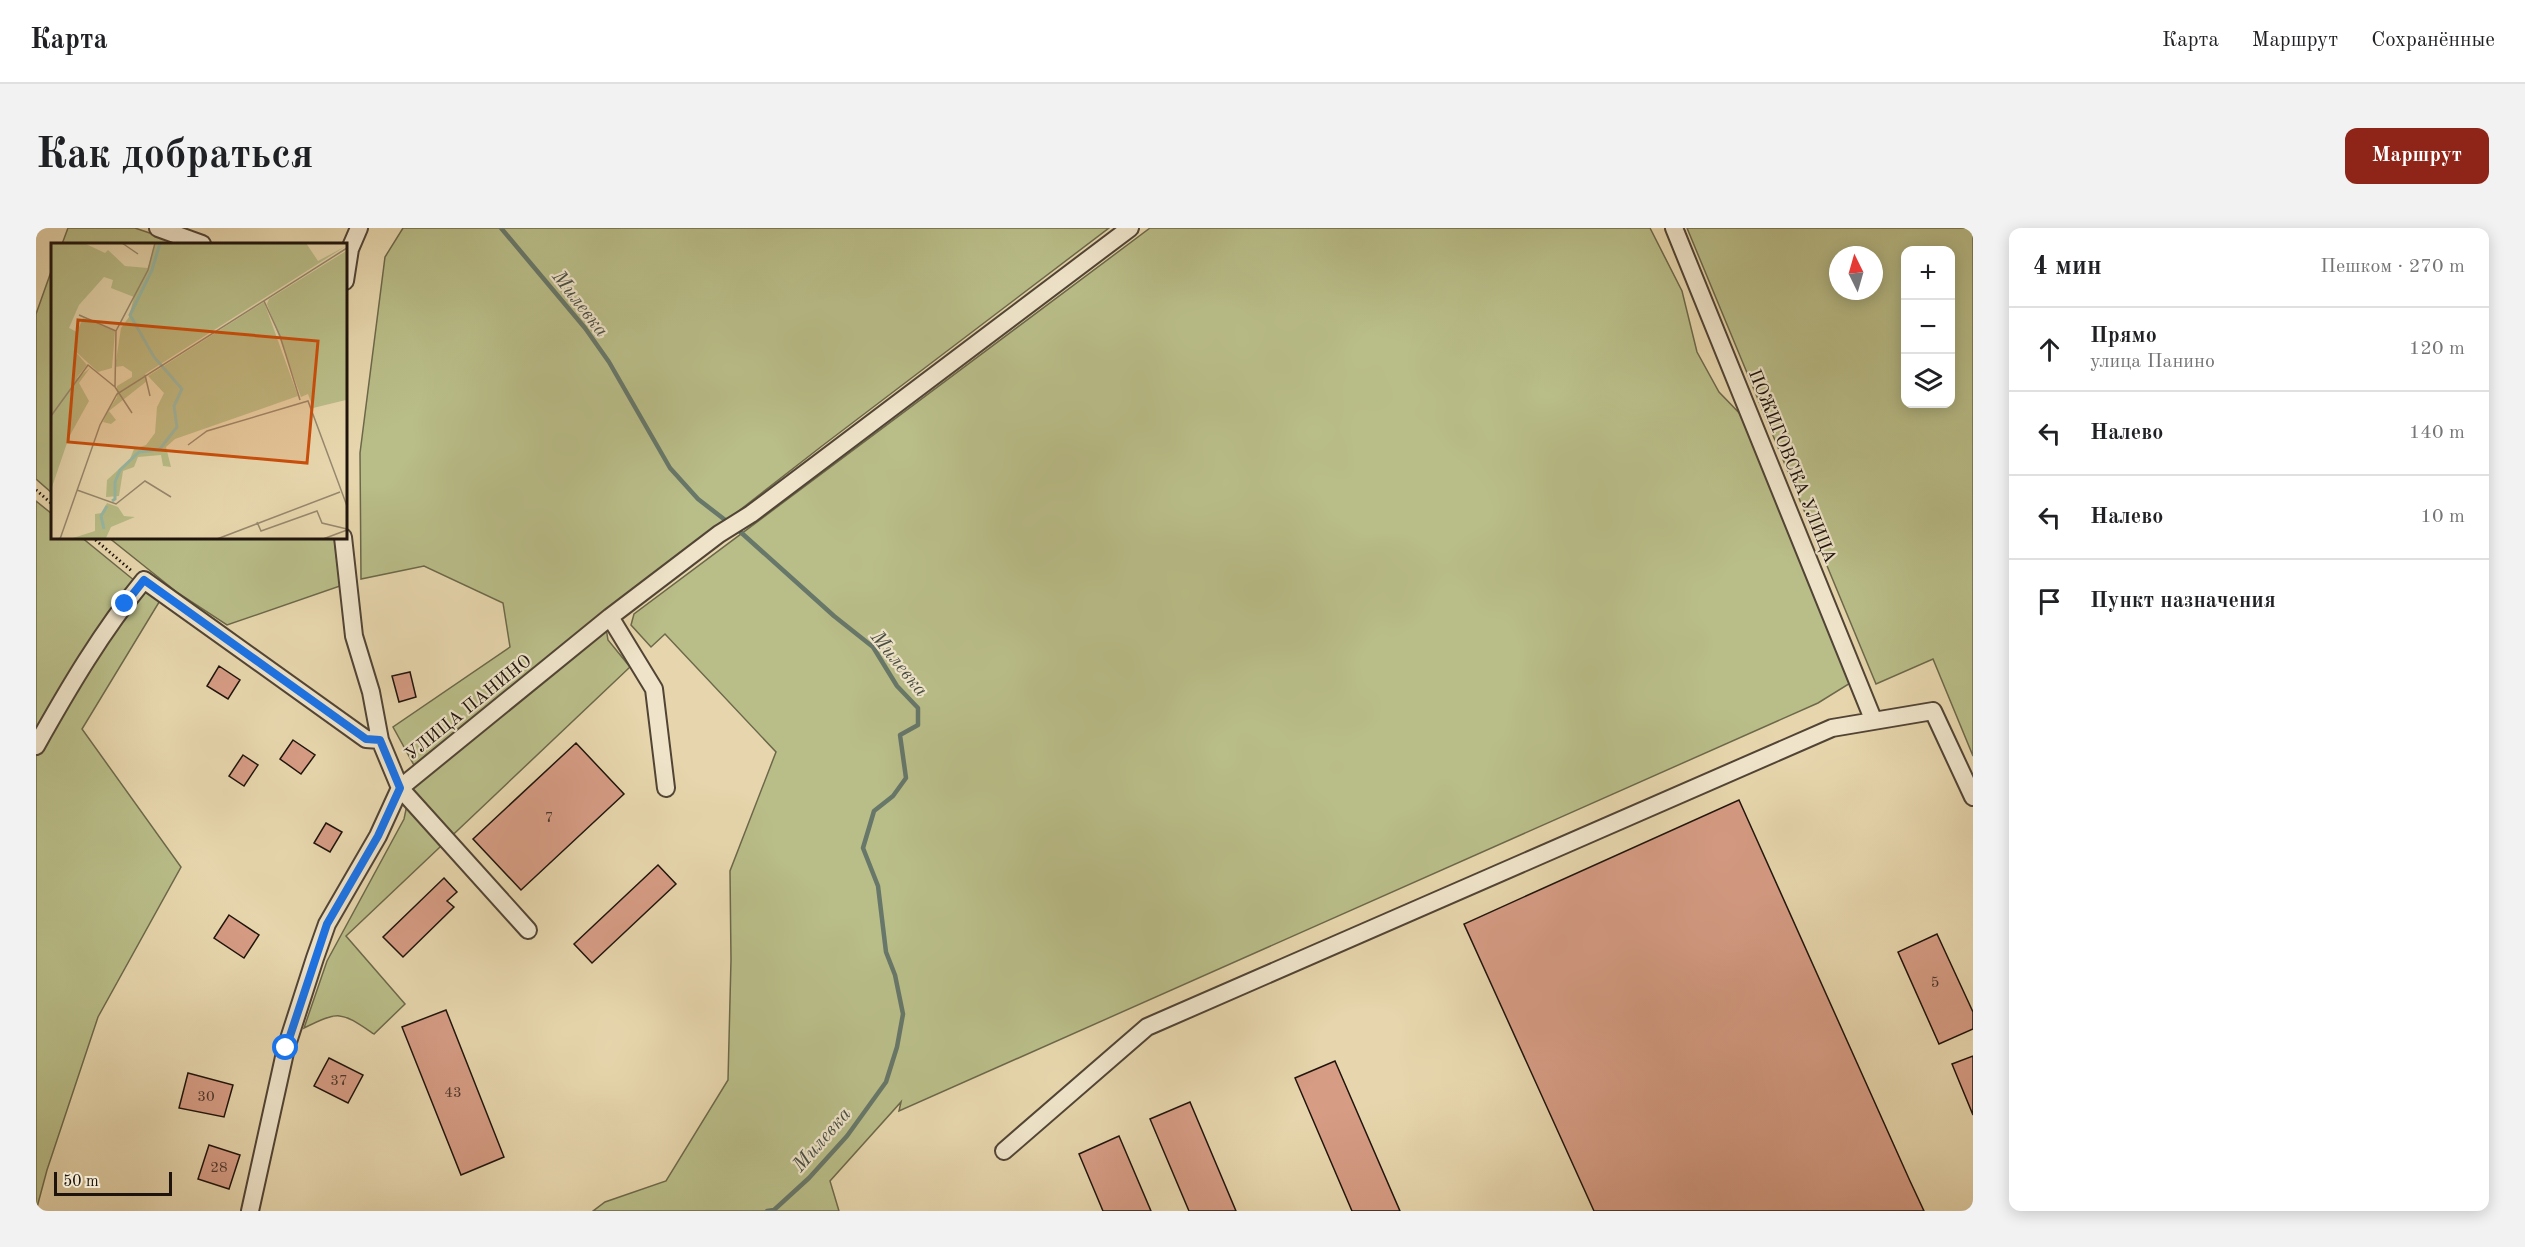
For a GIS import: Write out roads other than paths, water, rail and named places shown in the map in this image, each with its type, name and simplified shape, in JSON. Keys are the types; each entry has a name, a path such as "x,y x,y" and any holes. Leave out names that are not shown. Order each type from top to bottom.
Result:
{"street":[{"path":"158,228 199,243"},
{"path":"346,275 350,249 359,228"},
{"name":"УЛИЦА ПАНИНО","path":"250,1211 286,1048 327,924 378,836 400,788 610,617 719,534 752,514 1130,228"},
{"name":"ПОЖИГОВСКА УЛИЦА","path":"1674,228 1868,720"},
{"path":"343,538 354,636 371,692 380,740 400,788 528,930"},
{"path":"36,746 125,604 144,580 366,739 380,740"},
{"path":"610,617 654,689 666,788"},
{"path":"1004,1151 1147,1027 1821,733 1868,720 1933,711 1973,797"}],"waterway":[{"name":"Милевка","path":"501,228 585,328 609,362 670,468 698,499 729,523"},
{"name":"Милевка","path":"736,528 834,616 873,647 897,686 918,708 918,725 900,735 906,778 893,796 874,811 863,848 878,886 886,952 895,975 903,1014 897,1047 886,1082 847,1136 809,1178 774,1210 767,1211"}]}
